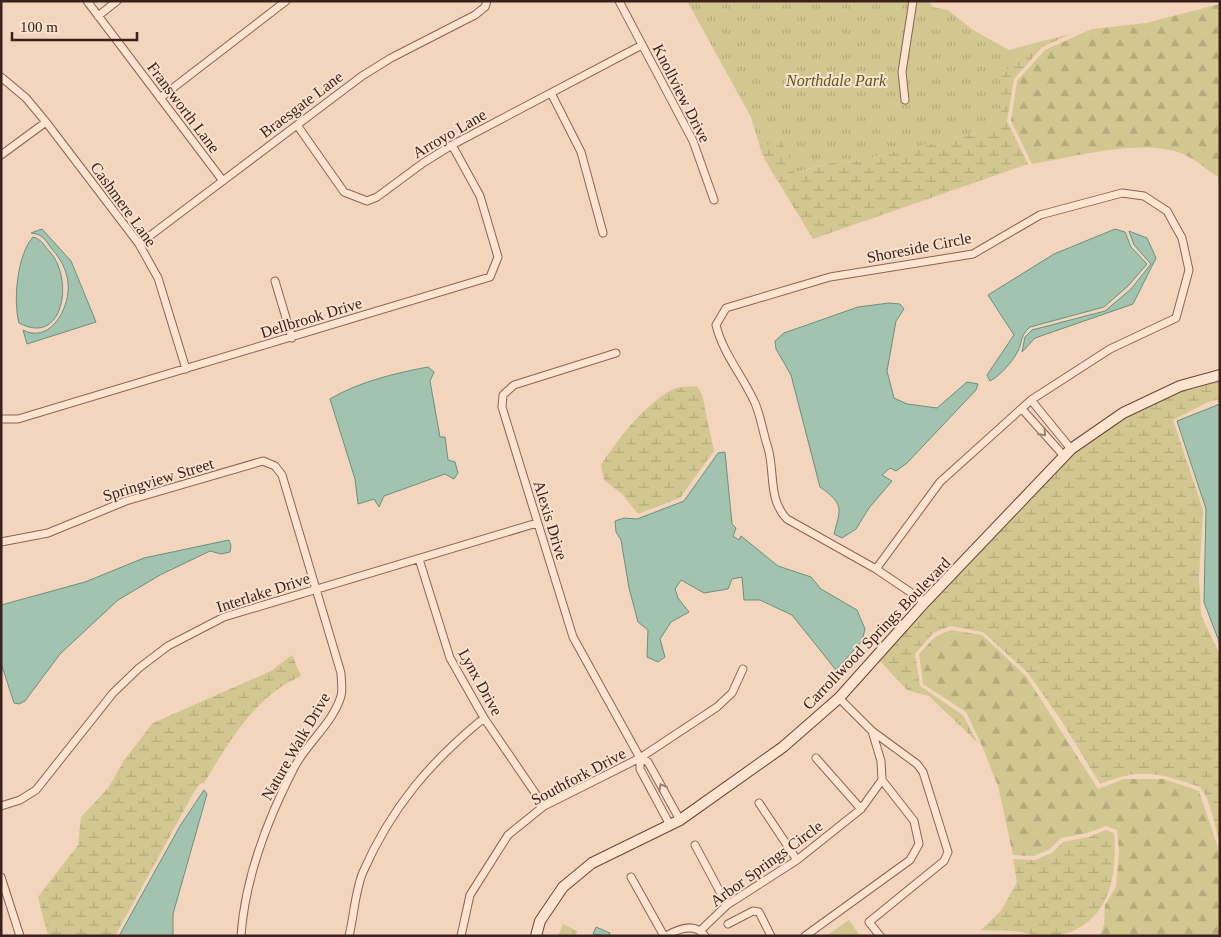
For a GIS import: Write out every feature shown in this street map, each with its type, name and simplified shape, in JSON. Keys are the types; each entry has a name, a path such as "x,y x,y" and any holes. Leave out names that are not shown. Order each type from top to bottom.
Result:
{"street":[{"name":"Fransworth Lane","path":"87,1 223,181"},
{"path":"98,16 117,1"},
{"path":"160,98 286,1"},
{"name":"Braesgate Lane","path":"139,244 362,76 391,58 475,15 485,7 487,1"},
{"name":"Knollview Drive","path":"619,1 693,141 714,200"},
{"path":"905,100 902,72 913,1"},
{"name":"Arroyo Lane","path":"297,125 344,192 367,200 377,197 423,163 452,145 642,44"},
{"name":"Cashmere Lane","path":"1,77 26,98 46,122 139,244 158,278 186,369"},
{"path":"551,93 581,152 603,233"},
{"path":"1,155 46,122"},
{"name":"Dellbrook Drive","path":"1,418 18,419 490,277 498,257 480,196 452,145"},
{"name":"Shoreside Circle","path":"876,570 940,482 1031,400 1110,349 1176,318 1189,270 1182,238 1167,211 1144,196 1122,193 1040,215 973,254 830,277 726,308 716,325 721,343 755,403 772,461 774,500 778,511 787,519 876,570 925,602"},
{"path":"275,282 292,338"},
{"name":"Alexis Drive","path":"616,353 514,385 503,394 502,407 572,637 640,758 640,769 670,825"},
{"name":"Carrollwood Springs Boulevard","path":"536,936 540,921 563,887 592,863 680,820 782,748 839,698 925,602 1068,452 1123,413 1180,386 1220,376"},
{"path":"1031,400 1068,452"},
{"path":"1022,409 1068,452"},
{"name":"Springview Street","path":"1,542 48,533 126,501 264,462 275,466 282,475 292,512"},
{"name":"Nature Walk Drive","path":"241,936 253,870 272,812 296,764 335,710 341,694 341,673 292,512"},
{"name":"Interlake Drive","path":"1,806 20,800 36,790 113,693 139,668 168,646 224,618 537,523"},
{"name":"Lynx Drive","path":"419,559 450,658 484,718 544,806"},
{"name":"Southfork Drive","path":"461,936 470,895 508,835 544,806 640,758 717,707 732,693 743,668"},
{"path":"839,698 871,730 917,764 923,772 948,852 944,861 869,922 880,936"},
{"path":"349,936 362,874 403,799 448,747 484,718"},
{"path":"805,936 910,860 919,844 914,821 882,780 881,761 871,730"},
{"name":"Alexis Drive","path":"640,758 648,762 680,820"},
{"path":"816,758 861,809"},
{"name":"Arbor Springs Circle","path":"703,933 727,905 798,860 861,809 882,780"},
{"path":"759,804 798,860"},
{"path":"695,845 727,905"},
{"path":"1,876 20,936"},
{"path":"631,877 665,936 680,928 703,933"},
{"path":"728,924 758,912 762,916 771,936"}],"green space":[{"name":"Northdale Park","path":"687,1 930,1 932,7 948,10 973,30 1009,50 1035,43 1000,77 1000,127 847,163 840,160 794,173 781,136 761,150 751,117"},
{"path":"1220,4 1220,195 1218,177 1193,159 1173,151 1154,148 1112,150 1032,164 1011,121 1017,81 1045,50 1092,29 1146,23"},
{"path":"1071,34 1042,47 1014,79 1007,121 1028,164 813,239 765,160 761,150 781,136 796,173 840,160 847,163 1000,127 1000,77 1035,43"},
{"path":"1220,381 1220,399 1208,402 1173,420 1203,510 1199,578 1201,615 1220,655 1220,843 1209,805 1200,787 1162,775 1150,774 1127,775 1100,784 1061,720 1028,673 983,632 950,626 933,633 915,654 920,686 963,715 977,742 929,696 907,690 879,660 1074,453 1125,417 1182,391"},
{"path":"697,386 702,394 714,451 680,498 638,514 622,494 604,480 601,465 633,422 653,402 676,388"},
{"path":"951,630 982,635 1026,676 1098,789 1124,779 1164,779 1199,791 1220,854 1220,936 1100,936 1104,925 1105,905 1116,887 1119,851 1117,830 1106,826 1087,833 1061,838 1050,849 1034,856 1013,855 998,786 966,712 923,684 919,654 935,637"},
{"path":"292,655 301,676 270,695 234,736 204,783 200,784 194,792 115,936 48,936 38,897 78,845 81,817 109,787 124,760 153,723 271,671"},
{"path":"1106,830 1114,833 1114,867 1111,883 1106,898 1098,912 1087,923 1072,931 1054,936 1012,931 981,930 1001,911 1017,882 1013,859 1035,860 1052,853 1063,842 1088,837"},
{"path":"849,920 860,936 826,936"},
{"path":"563,924 577,931 575,936 558,936"}],"shaded area":[{"path":"42,229 71,261 96,322 27,344 23,330 40,333 48,329 59,317 67,300 68,280 65,269 43,238 31,233"},
{"path":"1115,229 1125,232 1131,247 1147,264 1128,286 1104,307 1030,327 1023,336 1013,359 1002,372 990,381 987,375 1014,335 988,295 1054,254"},
{"path":"1129,231 1147,238 1156,258 1133,304 1035,338 1022,352 1025,337 1032,330 1105,311 1131,289 1151,264 1134,245"},
{"path":"33,237 43,243 57,264 62,278 63,293 55,318 46,326 34,328 19,323 16,303 20,266 23,255"},
{"path":"889,303 900,304 904,309 896,321 887,371 894,398 907,404 937,408 967,382 978,384 976,390 907,463 896,471 890,468 882,475 892,481 869,508 856,529 842,538 834,534 839,507 837,502 820,487 791,375 776,349 775,341 784,333 858,307"},
{"path":"428,367 434,372 430,381 440,437 445,437 448,460 455,462 458,473 454,479 445,474 384,496 379,507 374,499 358,504 355,479 330,399 365,383 390,375"},
{"path":"1220,404 1220,644 1204,602 1206,509 1177,421"},
{"path":"725,452 732,524 736,528 733,536 739,540 741,536 778,566 811,577 821,589 857,610 865,629 862,641 836,670 792,615 760,600 744,600 742,577 732,579 728,589 704,593 681,580 675,589 678,598 689,612 671,622 660,639 665,657 658,662 647,657 648,630 638,622 629,588 621,540 616,532 615,521 624,518 637,519 684,501 718,453"},
{"path":"229,540 230,552 221,554 210,551 160,575 118,600 60,654 25,701 19,704 14,703 1,663 1,605 85,582 144,558"},
{"path":"204,790 207,794 173,914 173,936 119,936 180,826"},
{"path":"596,927 610,933 609,936 593,934"}]}
